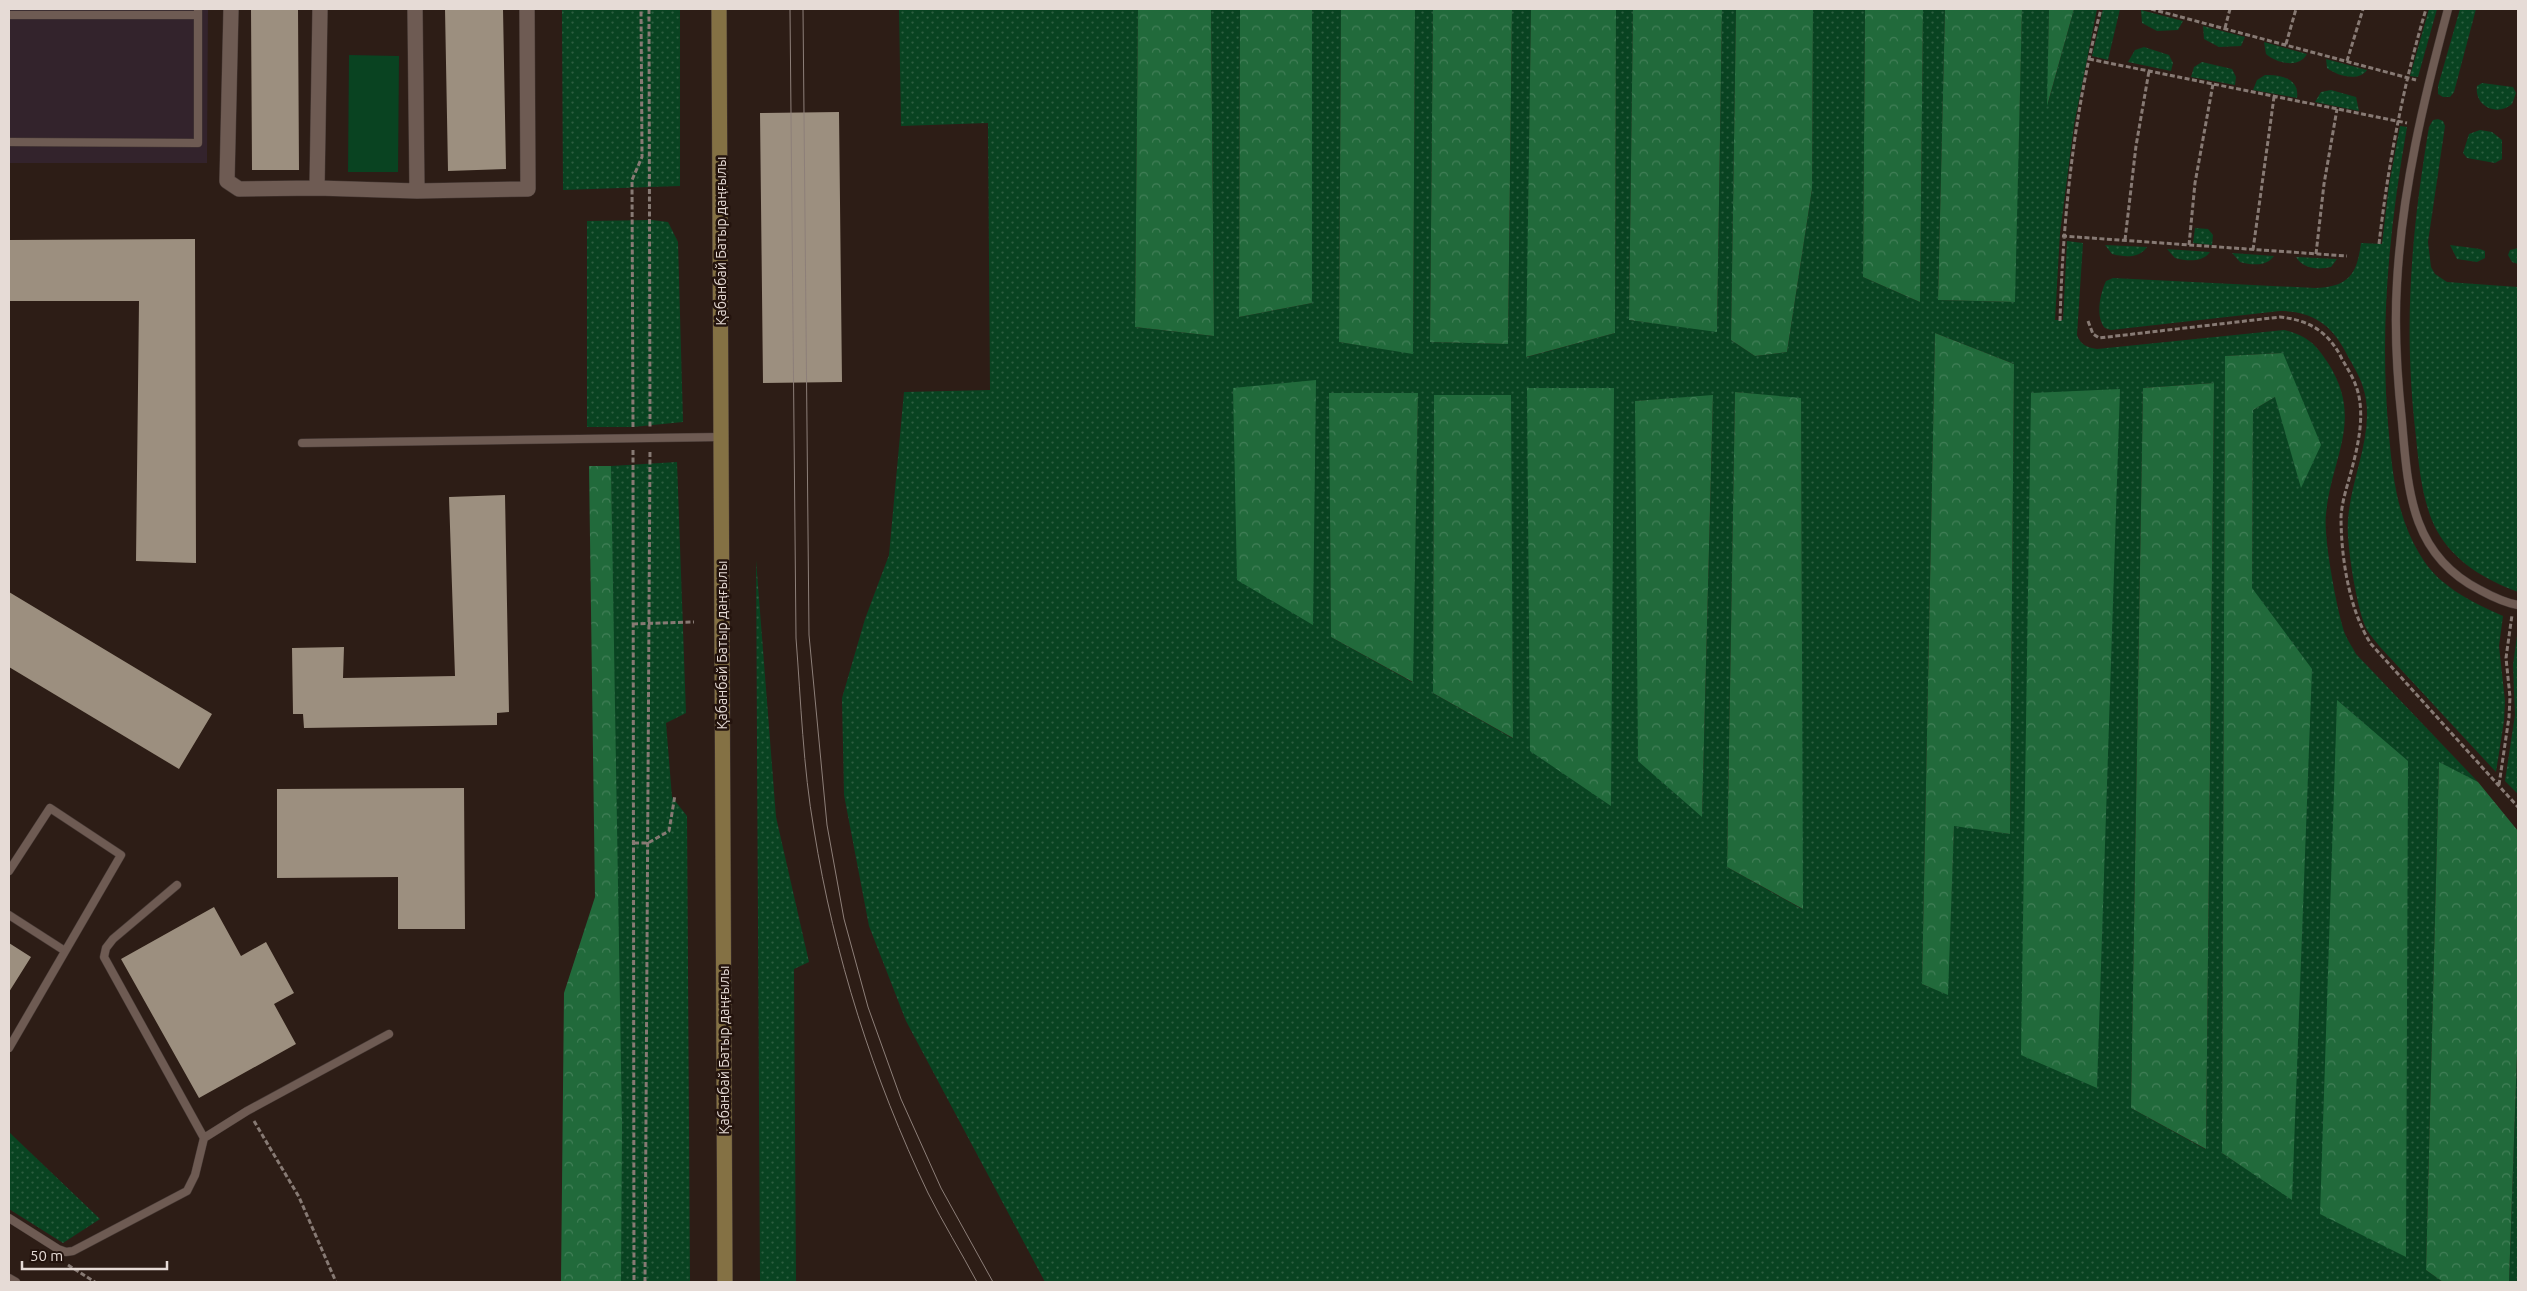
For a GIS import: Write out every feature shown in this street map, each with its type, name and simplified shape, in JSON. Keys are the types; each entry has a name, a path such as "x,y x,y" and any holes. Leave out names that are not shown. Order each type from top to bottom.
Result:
{"main road":[{"name":"Қабанбай Батыр даңғылы","path":"719,9 724,1282"}],"street":[{"path":"231,9 227,182 239,189 318,188 417,191 528,189 527,9"},
{"path":"318,188 320,9"},
{"path":"415,9 417,191"}],"lane":[{"path":"2448,9 2428,83 2410,180 2397,282 2396,354 2405,464 2418,524 2427,544 2442,564 2462,581 2516,604"},
{"path":"9,15 23,12 198,12 198,142 9,142"},
{"path":"302,443 722,437"},
{"path":"9,871 50,808 121,855 9,1048"},
{"path":"9,1218 58,1249 66,1252 187,1191 195,1175 204,1138 104,957 106,948 113,939 177,885"},
{"path":"9,915 65,951"},
{"path":"204,1138 248,1111 389,1034"},
{"path":"9,1278 16,1282"}],"path":[{"path":"634,1282 632,180 642,157 641,9"},
{"path":"645,1282 650,438 650,9"},
{"path":"2060,320 2062,236 2076,126 2100,9"},
{"path":"2151,9 2162,10 2417,80"},
{"path":"2225,28 2230,9"},
{"path":"2286,44 2296,9"},
{"path":"2347,61 2363,9"},
{"path":"2379,244 2386,184 2398,121 2426,9"},
{"path":"2089,60 2407,123"},
{"path":"2125,240 2136,146 2149,71"},
{"path":"2189,245 2195,183 2213,84"},
{"path":"2253,250 2274,97"},
{"path":"2316,254 2324,184 2337,109"},
{"path":"2062,236 2347,256"},
{"path":"2088,321 2093,334 2099,338 2280,317 2298,319 2313,325 2326,335 2336,347 2356,386 2360,401 2357,448 2341,515 2342,540 2354,613 2371,644 2518,807"},
{"path":"2499,786 2509,717 2510,698 2506,658 2516,604"},
{"path":"633,624 694,622"},
{"path":"634,843 648,843 669,831 675,795"},
{"path":"248,1111 299,1197 336,1282"}],"shaded area":[{"path":"9,9 208,9 207,163 9,163"}],"green space":[{"path":"562,9 680,9 680,186 563,190"},
{"path":"899,9 1138,9 1135,327 1214,336 1211,9 1240,9 1239,317 1312,303 1312,9 1341,9 1339,342 1413,353 1415,9 1433,9 1430,342 1508,344 1512,9 1531,9 1527,357 1615,333 1616,9 1633,9 1629,320 1717,331 1722,9 1736,9 1731,340 1755,356 1787,352 1812,189 1813,9 1865,9 1863,277 1920,302 1923,9 1945,9 1938,300 2014,302 2022,9 2049,9 2048,103 2074,9 2097,9 2074,125 2060,233 2055,320 2063,320 2067,241 2083,243 2077,335 2080,341 2087,346 2097,349 2284,330 2305,338 2319,350 2338,383 2344,402 2343,438 2329,493 2326,525 2331,574 2345,634 2356,654 2478,782 2439,763 2426,1270 2443,1282 1045,1282 906,1021 869,926 844,795 842,698 865,619 889,555 904,392 990,390 988,123 901,126","holes":["1935,333 2014,364 2010,834 1954,825 1947,994 1922,984","2283,353 2275,397 2253,410 2252,589 2292,1199 2222,1153 2225,356","2214,383 2206,1148 2131,1108 2143,388","1735,392 1801,399 1802,909 1727,867","1330,393 1418,393 1412,682 1331,637","1510,395 1513,738 1433,693 1434,396","1713,396 1702,816 1635,401"]},
{"path":"1138,9 1211,9 1214,336 1135,327"},
{"path":"1240,9 1312,9 1312,303 1239,317"},
{"path":"1341,9 1415,9 1413,354 1339,342"},
{"path":"1433,9 1512,9 1508,344 1430,342"},
{"path":"1531,9 1616,9 1615,333 1526,357"},
{"path":"1633,9 1722,9 1717,332 1629,320"},
{"path":"1736,9 1813,9 1812,189 1787,352 1755,356 1731,340"},
{"path":"1865,9 1923,9 1920,302 1863,277"},
{"path":"1945,9 2022,9 2015,302 1938,300"},
{"path":"2049,9 2074,9 2047,106"},
{"path":"2103,9 2120,9 2108,60 2092,56"},
{"path":"2429,9 2437,9 2418,77 2410,76"},
{"path":"2460,9 2476,9 2454,92 2450,97 2443,97 2438,94 2438,86"},
{"path":"2141,10 2183,21 2178,30 2157,31 2142,23"},
{"path":"2203,26 2245,37 2241,46 2219,47 2204,39"},
{"path":"2264,42 2307,54 2299,62 2281,62 2266,54"},
{"path":"2144,47 2169,55 2173,63 2171,71 2128,62 2135,50"},
{"path":"349,55 399,56 398,172 348,172"},
{"path":"2326,59 2367,70 2359,76 2342,75 2327,68"},
{"path":"2202,62 2232,69 2236,77 2235,85 2191,77 2194,67"},
{"path":"2265,75 2288,79 2296,86 2297,98 2253,90 2257,80"},
{"path":"2482,83 2513,87 2516,93 2512,104 2506,108 2494,109 2483,104 2477,93 2477,86"},
{"path":"2331,90 2356,97 2359,111 2315,102 2321,92"},
{"path":"2433,120 2443,121 2445,126 2428,242 2431,267 2435,274 2447,282 2518,287 2518,592 2493,581 2471,568 2443,541 2431,518 2422,484 2412,397 2410,358 2411,281 2418,205 2429,127"},
{"path":"2400,126 2407,127 2391,242 2385,357 2389,435 2395,484 2408,531 2431,571 2459,594 2503,616 2499,646 2505,701 2504,721 2496,772 2381,648 2367,630 2363,621 2353,577 2348,521 2353,488 2365,437 2366,404 2359,377 2344,349 2332,332 2310,316 2280,311 2111,330 2105,328 2099,312 2100,299 2106,281 2113,278 2315,288 2336,285 2343,281 2354,271 2361,243 2382,244 2389,185"},
{"path":"2480,130 2492,132 2502,140 2502,159 2495,163 2467,158 2463,153 2469,134"},
{"path":"652,220 668,222 678,242 683,422 633,427 587,427 587,221"},
{"path":"2195,228 2208,229 2213,235 2212,245 2193,243"},
{"path":"2105,245 2147,247 2140,254 2126,256 2112,254"},
{"path":"2450,245 2480,249 2485,251 2485,258 2477,262 2457,259"},
{"path":"2518,248 2518,264 2512,262 2508,255 2510,250"},
{"path":"2167,249 2210,252 2199,260 2189,260 2175,258"},
{"path":"2232,253 2274,256 2263,264 2254,264 2240,262"},
{"path":"2296,257 2337,259 2331,267 2316,268 2303,264"},
{"path":"1935,333 2014,364 2010,834 1954,826 1948,995 1922,984"},
{"path":"2283,353 2321,445 2301,488 2275,397 2253,410 2252,588 2312,669 2292,1200 2222,1153 2225,356"},
{"path":"1316,380 1313,625 1237,580 1233,388"},
{"path":"2214,383 2206,1149 2131,1108 2143,388"},
{"path":"1527,388 1614,388 1611,806 1530,751"},
{"path":"2120,389 2097,1088 2021,1055 2031,393"},
{"path":"1735,392 1801,398 1803,909 1727,867"},
{"path":"1329,393 1418,393 1413,682 1331,637"},
{"path":"1434,395 1511,395 1513,738 1433,693"},
{"path":"1713,395 1702,817 1638,761 1635,401"},
{"path":"677,462 686,713 666,723 672,797 687,816 690,1282 616,1282 611,466"},
{"path":"589,466 611,466 622,1126 621,1282 561,1282 564,993 595,897"},
{"path":"756,560 776,817 809,962 794,969 796,1282 760,1282"},
{"path":"2518,628 2518,794 2505,781 2515,715 2513,665"},
{"path":"2337,700 2408,761 2406,1257 2320,1214"},
{"path":"2439,762 2478,782 2518,831 2518,1026 2509,1282 2443,1282 2426,1270"},
{"path":"2518,1026 2518,1282 2509,1282"},
{"path":"9,1132 100,1219 63,1243 9,1209"}],"building":[{"path":"251,9 298,9 299,170 252,170"},
{"path":"445,9 503,9 506,169 448,171"},
{"path":"839,112 842,382 763,383 760,113"},
{"path":"195,239 196,563 136,561 139,301 9,301 9,240"},
{"path":"505,495 509,712 497,713 497,725 304,728 303,714 293,714 292,648 344,647 343,678 455,676 449,497"},
{"path":"9,592 212,714 179,769 9,667"},
{"path":"464,788 465,929 398,929 398,877 277,878 277,789"},
{"path":"214,907 241,956 266,942 294,993 274,1004 296,1044 199,1098 121,959"},
{"path":"9,943 31,957 9,992"}],"tram line":[{"path":"790,9 796,638 810,806 822,877 844,969 873,1061 908,1150 928,1193 977,1282"},
{"path":"803,9 809,635 827,825 844,919 868,1007 901,1099 941,1188 993,1282"}]}
